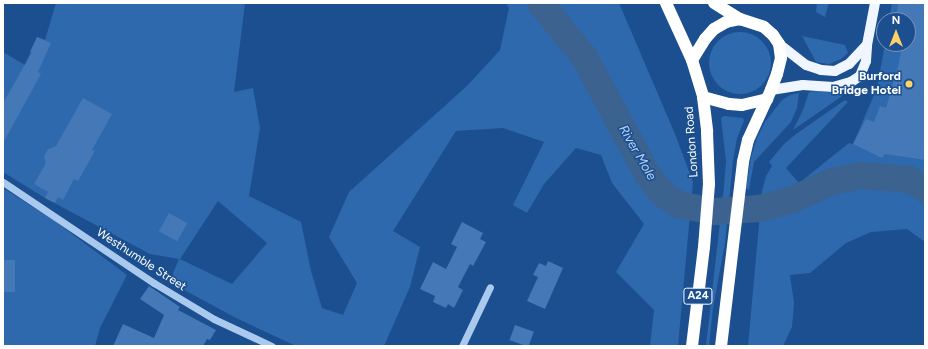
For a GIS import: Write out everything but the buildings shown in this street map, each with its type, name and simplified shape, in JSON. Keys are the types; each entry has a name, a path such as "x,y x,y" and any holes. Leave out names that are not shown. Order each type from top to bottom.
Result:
{"highway":[{"path":"666,3 692,60 703,97 729,104 742,105 769,95 781,58 779,44 773,35 764,27 740,19 714,3"},
{"path":"692,60 705,39 714,29 726,22 740,19"},
{"name":"A24","path":"721,346 739,188 748,140 769,95"},
{"name":"London Road","path":"692,346 704,247 709,184 708,139 703,97"}],"main road":[{"path":"769,95 803,85 833,87 851,82 860,76 866,61 867,45 875,3"},
{"path":"779,44 806,65 821,70 835,71 849,64 867,45"}],"street":[{"name":"Westhumble Street","path":"3,182 154,283 214,319 272,346"},
{"path":"462,346 490,287"}],"shaded area":[{"path":"56,3 245,3 234,92 253,88 260,128 249,196 301,222 311,271 322,308 343,315 357,283 329,237 349,192 468,85 500,50 509,8 506,3 619,3 675,134 693,182 678,346 650,346 654,310 616,272 644,224 612,183 601,155 576,148 544,184 527,213 513,205 544,142 503,128 456,131 393,231 420,247 410,287 384,346 296,346 236,318 175,285 173,273 179,259 150,254 45,198 3,172 3,52 25,65 37,37 45,40","holes":["218,201 267,243 232,284 180,259"]},
{"path":"817,3 829,3 825,17 816,12"},
{"path":"892,3 925,3 925,242 907,229 871,232 846,243 810,273 790,275 794,303 792,327 783,346 748,346 762,191 766,176 772,166 769,162 784,144 796,134 845,100 848,102 786,168 799,183 849,143 853,144 877,88 884,52 916,52 916,12 890,12"},
{"path":"734,32 746,32 762,41 769,51 771,63 769,75 762,85 746,94 734,94 723,89 714,80 709,69 709,57 714,46 723,37"},
{"path":"802,36 845,45 848,53 841,59 829,64 816,62"},
{"path":"818,91 845,94 793,130 803,110 809,92"},
{"path":"799,93 797,108 791,122 754,162 749,190 746,189 751,157 757,138 765,122 782,100 790,95"},
{"path":"724,116 743,118 744,121 737,138 733,161 725,243 713,308 709,346 706,346 726,161 721,118"},
{"path":"3,188 52,219 127,275 100,328 95,346 3,346"}],"waterway":[{"name":"River Mole","path":"540,3 584,57 647,174 662,193 678,204 715,211 759,208 792,199 832,181 860,175 909,179 925,189"}],"place":[{"name":"Burford Bridge Hotel","path":"909,84"}]}
